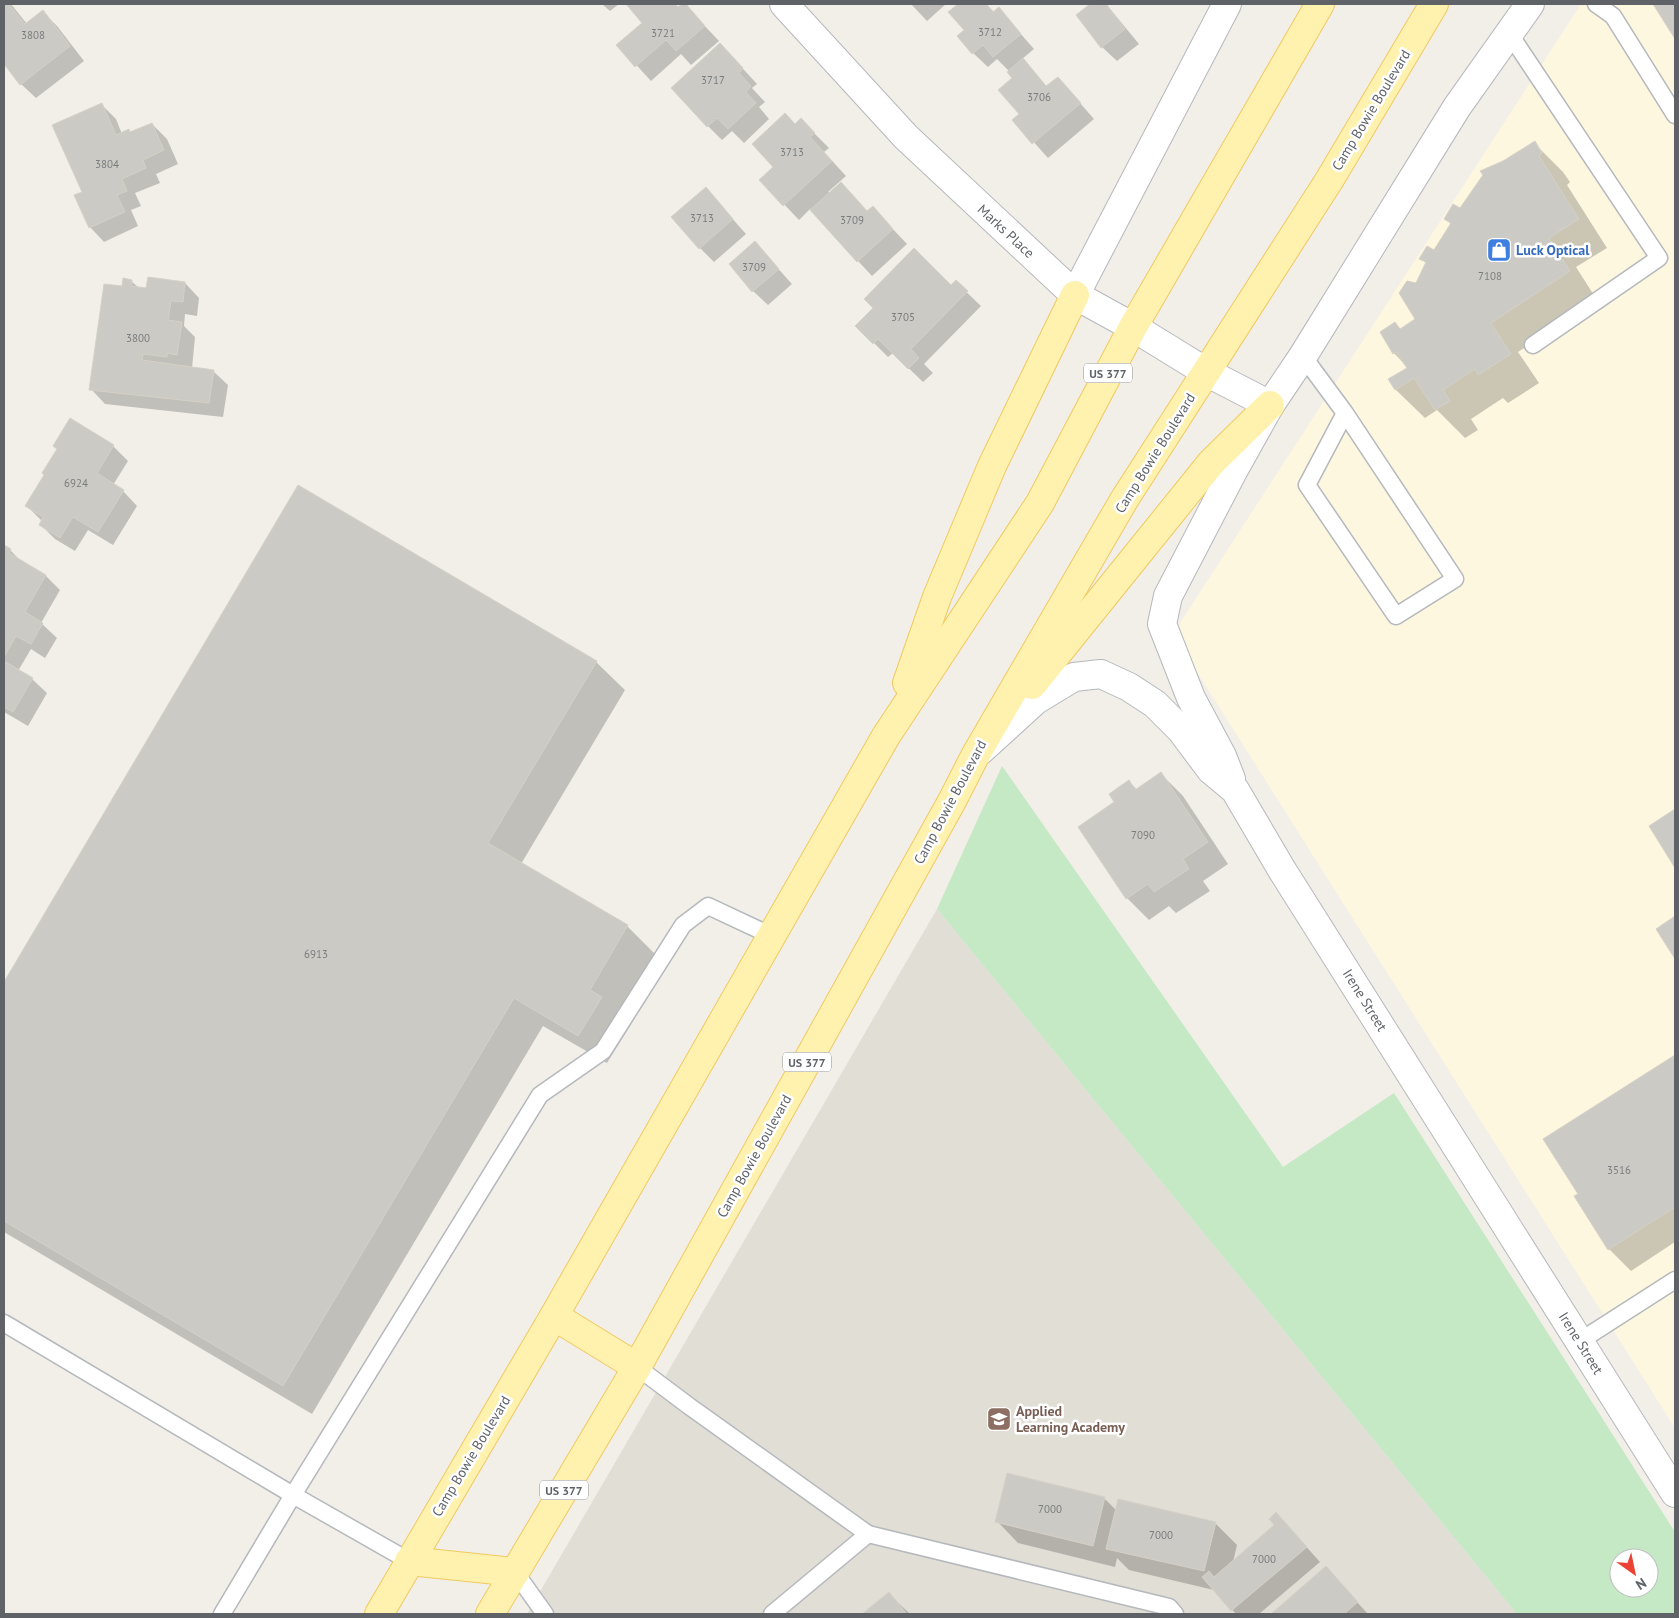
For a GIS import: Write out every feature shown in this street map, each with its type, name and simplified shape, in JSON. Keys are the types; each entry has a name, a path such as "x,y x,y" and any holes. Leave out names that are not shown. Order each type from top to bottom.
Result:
{"main road":[{"name":"Camp Bowie Boulevard","path":"379,1614 554,1316 886,736 1040,502 1132,327 1320,4"},
{"name":"Camp Bowie Boulevard","path":"490,1614 637,1366 947,810 975,756 1124,500 1325,187 1434,4"},
{"path":"886,736 912,672 938,598 992,466 1075,295"},
{"path":"975,756 1211,463 1270,405"},
{"path":"554,1316 637,1366"},
{"path":"409,1561 515,1572"}],"street":[{"name":"Marks Place","path":"784,4 906,137 1075,295 1206,372 1270,405"},
{"path":"1075,295 1226,4"},
{"path":"1235,790 1222,756 1191,698 1162,624 1168,596 1270,405 1303,356 1457,107 1530,4"},
{"name":"Irene Street","path":"975,756 1036,700 1074,677 1101,674 1129,687 1155,704 1182,730 1211,770 1235,790 1282,870 1675,1493"}],"lane":[{"path":"1596,4 1617,10 1675,115"},
{"path":"1509,33 1659,258 1533,345"},
{"path":"1303,356 1345,413 1455,579 1396,616 1308,485 1345,413"},
{"path":"222,1614 293,1495 540,1095 603,1052 683,925 708,906 772,936"},
{"path":"1580,1341 1675,1280"},
{"path":"4,1323 293,1495 409,1561"},
{"path":"637,1366 689,1406 868,1534 1170,1607 1175,1614"},
{"path":"772,1614 868,1534"},
{"path":"515,1572 545,1614"}],"shaded area":[{"path":"1581,4 1675,4 1675,1428 1173,634"},
{"name":"Applied Learning Academy","path":"937,909 1517,1614 527,1614"}],"green space":[{"path":"1002,766 1283,1167 1394,1093 1675,1532 1675,1614 1517,1614 937,909"}],"building":[{"path":"4,4 9,4 25,24 43,10 70,46 20,85 4,64"},
{"path":"626,4 675,4 678,7 686,4 705,26 676,51 666,40 635,67 616,45 642,23"},
{"path":"958,4 986,4 993,12 999,7 1021,34 993,57 983,45 972,54 957,36 964,30 948,12"},
{"path":"1090,4 1106,4 1125,29 1101,48 1076,15"},
{"path":"1653,4 1675,4 1675,39"},
{"path":"720,43 743,68 739,73 751,86 746,92 756,103 728,129 717,118 707,127 671,88"},
{"path":"1023,58 1046,86 1058,77 1081,103 1032,144 1012,120 1019,114 998,90 1012,78 1007,72"},
{"path":"102,103 116,135 129,129 130,132 152,123 164,150 143,160 146,168 122,179 127,191 117,195 125,212 89,228 74,195 82,192 52,125"},
{"path":"785,113 795,124 801,118 815,133 810,137 832,161 783,206 759,180 773,167 752,144"},
{"path":"1535,141 1542,153 1539,156 1579,219 1549,238 1570,271 1491,323 1511,354 1478,375 1475,369 1443,390 1450,401 1435,410 1414,378 1395,390 1388,379 1407,368 1396,352 1393,354 1380,332 1395,322 1400,329 1415,319 1399,293 1407,281 1416,283 1426,262 1419,259 1427,246 1434,250 1451,223 1444,219 1453,204 1460,208 1483,175 1480,171 1503,161"},
{"path":"841,182 867,211 873,206 893,229 857,262 810,210"},
{"path":"706,187 733,219 699,249 671,217"},
{"path":"755,241 779,269 752,292 729,264"},
{"path":"914,248 951,285 956,280 968,291 911,349 919,358 908,369 878,339 873,344 855,326 873,308 864,299"},
{"path":"148,277 185,282 183,302 171,301 168,320 182,322 177,355 167,353 167,357 143,354 142,360 214,370 209,403 89,390 104,284 122,286 123,278 132,280 131,286 146,288"},
{"path":"70,418 114,445 97,473 124,490 98,532 73,517 60,538 39,525 43,517 25,506 44,475 42,473 57,449 53,446"},
{"path":"298,485 597,661 488,843 628,925 590,990 602,997 578,1036 514,998 283,1386 4,1221 4,982"},
{"path":"4,545 11,549 9,553 46,575 25,612 43,623 31,644 16,636 4,657"},
{"path":"4,661 33,678 13,712 4,707"},
{"path":"1161,772 1208,842 1183,859 1189,869 1154,892 1148,884 1126,899 1078,827 1114,802 1109,794 1129,780 1135,790"},
{"path":"1675,809 1675,868 1649,826"},
{"path":"1675,916 1675,959 1656,929"},
{"path":"1675,1055 1675,1207 1608,1250 1574,1196 1578,1194 1543,1139"},
{"path":"1007,1473 1105,1497 1093,1546 995,1522"},
{"path":"1118,1499 1216,1522 1204,1571 1106,1549"},
{"path":"1276,1512 1307,1547 1231,1611 1202,1577 1209,1571 1214,1577 1274,1525 1269,1519"},
{"path":"1326,1566 1358,1602 1344,1614 1271,1614"},
{"path":"889,1592 907,1614 862,1614"}],"place":[{"name":"Luck Optical","path":"1499,250"},
{"name":"Applied Learning Academy","path":"999,1419"}]}
